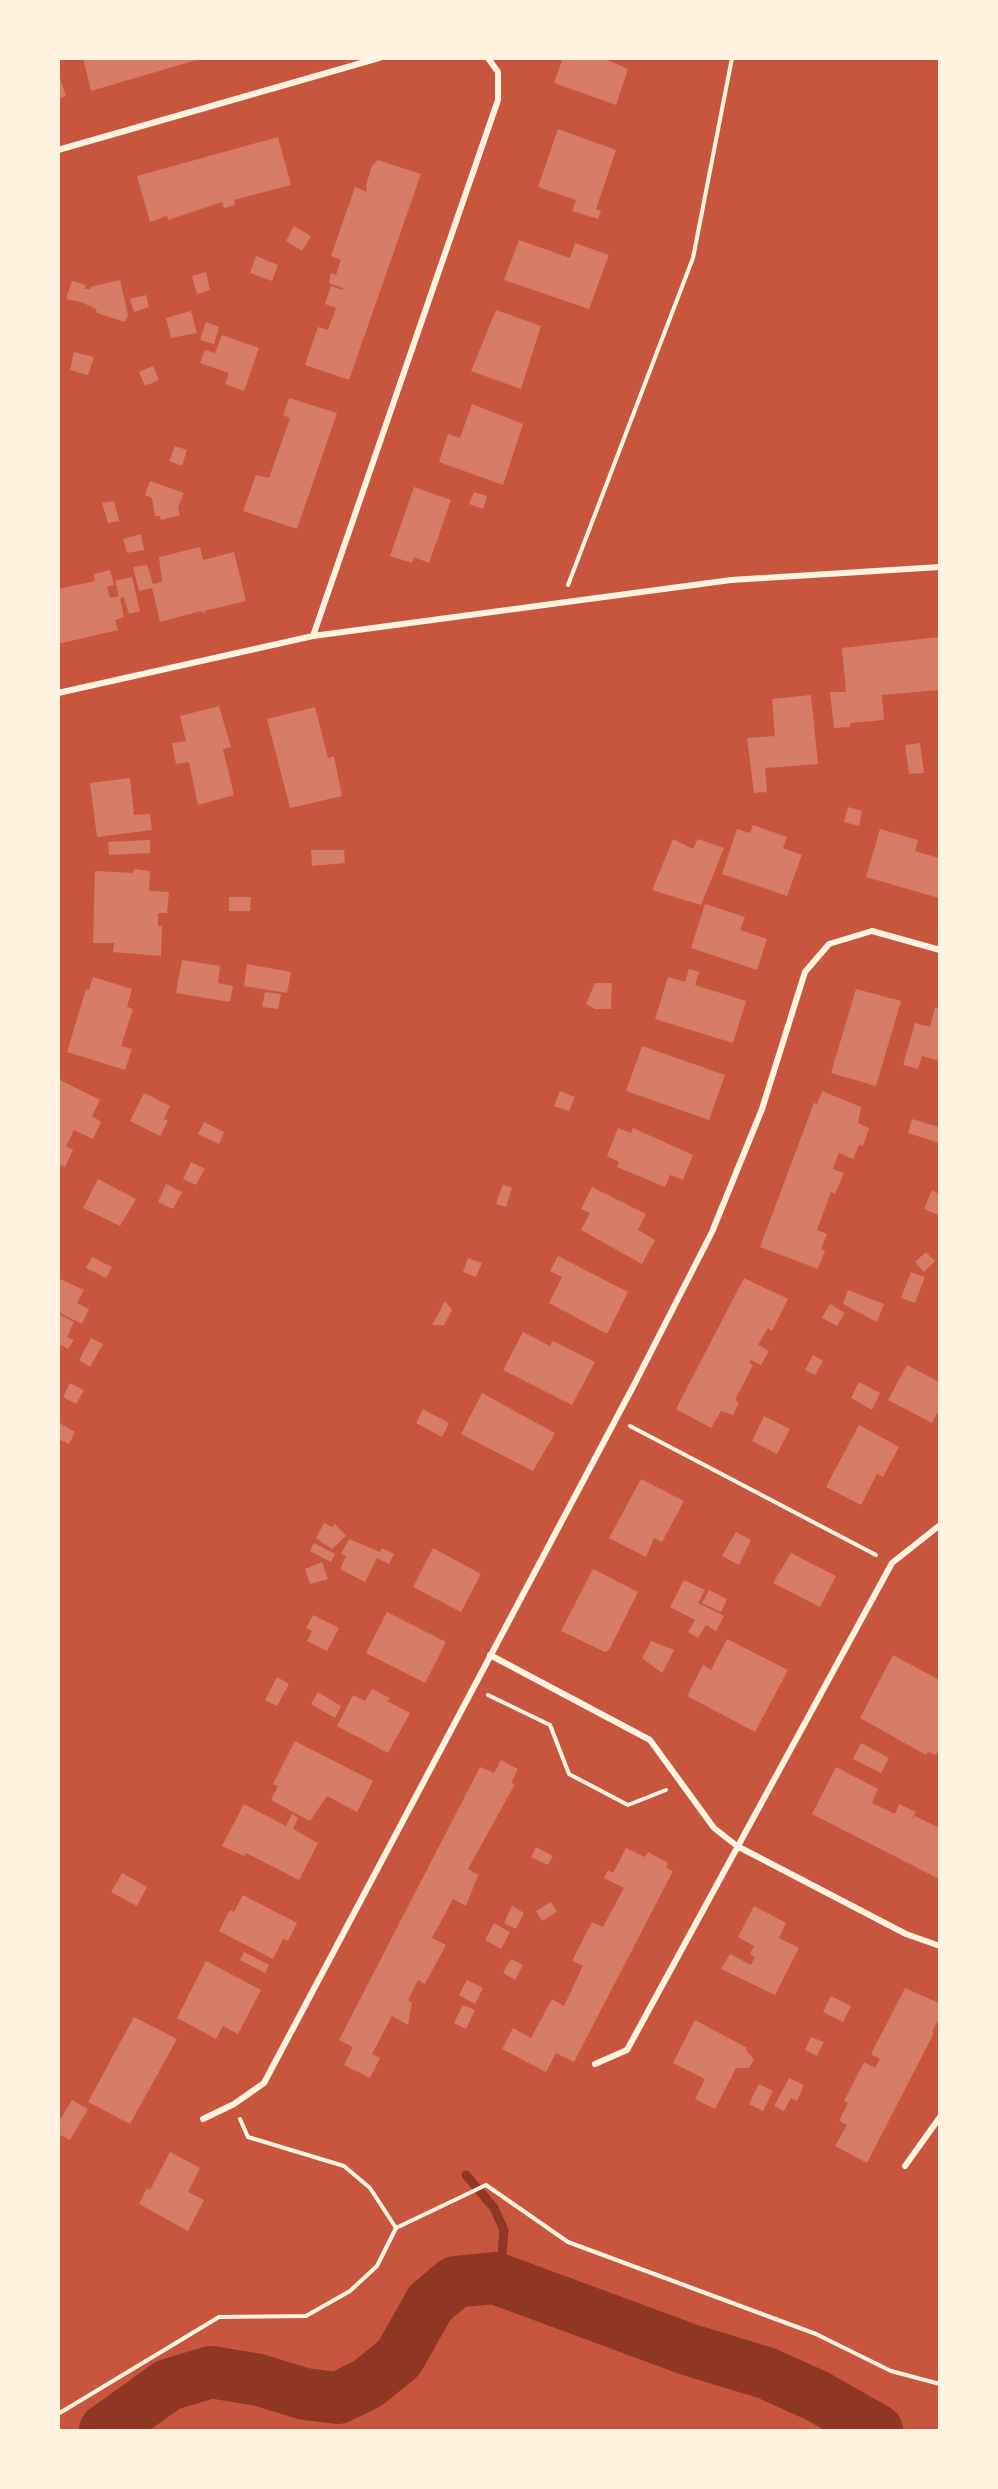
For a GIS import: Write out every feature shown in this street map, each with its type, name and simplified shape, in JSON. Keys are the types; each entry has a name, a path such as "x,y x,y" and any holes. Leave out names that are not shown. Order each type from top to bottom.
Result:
{"street":[{"path":"58,150 379,58"},
{"path":"313,636 498,100 498,72 488,58"},
{"path":"58,693 313,636 731,580 939,567"},
{"path":"203,2119 234,2104 264,2083 616,1419 712,1232 762,1109 805,972 830,944 872,931 939,950"},
{"path":"595,2064 627,2050 892,1563 939,1525"},
{"path":"490,1655 650,1740 714,1828 737,1846 906,1934 939,1946"},
{"path":"905,2166 939,2117"}],"path":[{"path":"562,602 693,258 732,58"},
{"path":"616,1419 892,1563"},
{"path":"473,1688 550,1725 569,1774 628,1805 681,1783"},
{"path":"248,2137 344,2166 370,2188 396,2228"},
{"path":"58,2414 219,2317 306,2316 350,2291 377,2266 396,2228 486,2185 568,2242 816,2334 891,2371 939,2384"}],"building":[{"path":"83,58 200,58 200,59 91,91"},
{"path":"563,58 603,58 628,69 616,105 554,83"},
{"path":"58,72 66,96 58,99"},
{"path":"558,129 616,150 596,209 601,211 598,219 572,211 576,200 538,187"},
{"path":"278,137 291,185 234,200 235,205 224,208 222,202 168,220 167,216 150,222 137,176"},
{"path":"378,160 421,174 349,380 305,365 318,327 328,330 336,308 325,304 331,286 343,290 329,283 331,273 336,275 341,260 331,256 355,187 367,192 366,185 372,166"},
{"path":"294,226 311,236 302,251 286,241"},
{"path":"519,240 570,258 575,243 609,255 589,309 504,280"},
{"path":"256,256 278,265 272,281 250,273"},
{"path":"206,272 210,290 197,294 192,276"},
{"path":"120,280 128,315 125,322 97,313 96,309 81,302 66,299 72,281 86,285 85,289 90,289 90,287"},
{"path":"146,295 149,307 134,312 130,299"},
{"path":"496,310 541,326 521,389 471,371"},
{"path":"191,311 197,333 171,338 166,318"},
{"path":"206,322 219,327 214,344 200,340"},
{"path":"222,335 259,348 244,391 225,384 229,373 200,363 205,350 215,353"},
{"path":"74,352 94,357 88,375 70,370"},
{"path":"153,366 159,380 145,386 139,372"},
{"path":"289,398 337,413 297,529 243,511 256,475 269,478 290,418 283,415"},
{"path":"472,404 523,424 503,485 439,462 448,434 460,438"},
{"path":"175,446 187,450 182,466 169,461"},
{"path":"150,481 184,493 178,507 180,515 161,520 160,516 155,516 152,498 145,495"},
{"path":"414,487 451,500 429,563 414,557 412,563 390,556"},
{"path":"474,492 487,496 483,509 469,504"},
{"path":"114,501 119,521 108,523 102,503"},
{"path":"141,534 144,550 127,553 123,539"},
{"path":"200,547 203,560 234,552 246,601 204,611 205,614 201,611 160,622 152,588 139,591 133,567 147,565 153,584 162,582 159,557"},
{"path":"110,570 114,585 107,587 110,598 119,596 115,581 132,577 140,611 129,614 124,597 120,598 124,617 115,620 118,630 58,644 58,589 95,581 94,574"},
{"path":"939,637 939,690 882,695 884,720 850,723 850,727 834,728 830,692 846,692 842,648"},
{"path":"811,695 818,764 765,768 767,792 754,793 747,738 775,736 772,699"},
{"path":"219,706 231,747 223,749 234,795 198,805 189,762 176,764 172,743 186,741 180,716"},
{"path":"315,707 328,758 334,756 342,796 290,808 267,719"},
{"path":"920,743 924,773 909,774 905,745"},
{"path":"130,778 134,815 150,814 152,830 97,837 90,783"},
{"path":"848,807 862,811 859,826 844,822"},
{"path":"753,825 787,837 783,848 802,855 787,896 722,874 737,829 750,833"},
{"path":"880,829 918,840 915,851 939,858 939,898 866,877"},
{"path":"673,839 693,849 698,839 724,848 701,905 652,890"},
{"path":"150,840 150,853 109,855 108,842"},
{"path":"311,850 344,850 345,863 312,866"},
{"path":"134,869 150,871 149,891 169,892 167,913 158,913 158,926 162,926 161,956 113,952 114,943 93,943 95,871 133,873"},
{"path":"229,897 251,897 250,911 229,911"},
{"path":"705,904 745,917 740,930 767,939 757,970 691,948"},
{"path":"182,960 220,966 218,983 233,986 230,1002 176,993"},
{"path":"247,964 291,972 287,993 244,986"},
{"path":"689,969 699,972 695,985 746,1001 733,1043 655,1019 668,977 685,982"},
{"path":"93,977 132,989 127,1007 133,1009 121,1046 132,1049 125,1070 67,1052 86,989 89,990"},
{"path":"595,983 612,983 611,1009 595,1009 586,1004"},
{"path":"856,989 901,1001 876,1086 831,1073"},
{"path":"265,992 281,994 278,1009 262,1007"},
{"path":"935,1007 939,1008 939,1061 922,1056 918,1069 903,1065 915,1023 930,1027"},
{"path":"642,1046 725,1075 709,1120 626,1091"},
{"path":"58,1079 100,1100 92,1116 101,1122 93,1139 74,1130 66,1146 73,1150 65,1167 58,1164"},
{"path":"560,1091 575,1097 569,1111 554,1106"},
{"path":"822,1091 861,1107 858,1123 869,1128 863,1146 859,1145 853,1159 839,1153 833,1169 844,1173 835,1194 831,1192 817,1230 827,1234 821,1249 825,1251 818,1269 760,1247 814,1103 817,1104"},
{"path":"144,1093 170,1106 164,1119 168,1121 160,1136 130,1121"},
{"path":"912,1119 939,1127 939,1143 908,1133"},
{"path":"204,1122 224,1132 219,1144 198,1134"},
{"path":"618,1128 631,1133 633,1128 693,1155 683,1180 670,1175 665,1187 617,1167 619,1162 607,1156"},
{"path":"191,1162 205,1169 196,1185 183,1179"},
{"path":"98,1179 136,1199 120,1226 83,1208"},
{"path":"166,1184 182,1192 173,1209 158,1202"},
{"path":"503,1185 512,1188 506,1207 496,1204"},
{"path":"592,1187 646,1214 638,1230 655,1240 642,1264 581,1230 590,1213 581,1209"},
{"path":"932,1190 939,1194 938,1215 924,1209"},
{"path":"926,1252 935,1261 924,1272 915,1262"},
{"path":"558,1256 628,1292 607,1334 549,1303 562,1277 550,1271"},
{"path":"92,1257 112,1267 106,1278 86,1268"},
{"path":"468,1258 482,1263 476,1277 463,1272"},
{"path":"911,1272 925,1277 915,1303 901,1298"},
{"path":"58,1278 84,1290 77,1303 89,1309 82,1324 58,1312"},
{"path":"744,1278 788,1299 772,1331 768,1328 758,1345 769,1351 761,1365 751,1360 749,1363 753,1365 735,1400 739,1403 733,1415 721,1411 711,1428 676,1409"},
{"path":"848,1290 884,1304 877,1322 843,1304"},
{"path":"445,1301 452,1310 444,1325 432,1325"},
{"path":"830,1304 845,1313 837,1326 822,1318"},
{"path":"60,1315 74,1322 67,1337 74,1340 68,1349 61,1345 58,1350"},
{"path":"523,1332 550,1346 553,1341 595,1362 572,1405 503,1370"},
{"path":"91,1338 103,1344 90,1367 79,1360"},
{"path":"813,1355 823,1361 815,1375 805,1370"},
{"path":"907,1365 939,1382 939,1410 932,1423 888,1400"},
{"path":"859,1382 880,1393 872,1410 851,1398"},
{"path":"70,1383 84,1390 76,1404 63,1397"},
{"path":"482,1393 555,1433 533,1471 461,1434"},
{"path":"423,1409 449,1423 442,1437 416,1423"},
{"path":"764,1416 790,1429 777,1454 752,1441"},
{"path":"58,1422 75,1432 69,1444 58,1439"},
{"path":"859,1425 899,1447 883,1477 877,1474 861,1505 826,1487"},
{"path":"641,1479 684,1501 662,1542 654,1538 646,1557 609,1538"},
{"path":"324,1523 332,1527 335,1524 346,1536 332,1549 316,1538"},
{"path":"736,1532 751,1540 739,1565 722,1556"},
{"path":"349,1539 380,1552 382,1548 394,1554 389,1564 377,1558 365,1582 340,1569 346,1556 341,1554"},
{"path":"314,1543 335,1554 331,1562 310,1551"},
{"path":"433,1548 481,1574 461,1612 413,1587"},
{"path":"791,1553 836,1576 820,1607 773,1583"},
{"path":"322,1562 328,1579 310,1584 305,1569"},
{"path":"593,1569 638,1592 609,1650 605,1652 561,1631"},
{"path":"684,1580 705,1590 698,1603 724,1616 716,1631 706,1625 698,1638 688,1632 695,1620 670,1607"},
{"path":"709,1590 727,1599 721,1612 702,1603"},
{"path":"387,1612 446,1642 425,1683 366,1653"},
{"path":"313,1615 339,1628 327,1651 307,1641 312,1631 306,1628"},
{"path":"727,1639 788,1670 755,1732 687,1696 703,1665 711,1670"},
{"path":"651,1641 674,1650 662,1673 642,1658"},
{"path":"893,1655 939,1680 939,1748 936,1755 928,1752 926,1755 860,1718"},
{"path":"277,1677 289,1684 277,1706 265,1700"},
{"path":"372,1689 390,1698 387,1701 410,1713 388,1753 337,1726 353,1695 365,1701"},
{"path":"318,1692 341,1706 335,1718 311,1704"},
{"path":"295,1741 373,1781 357,1812 327,1796 310,1821 271,1800 278,1786 273,1784"},
{"path":"861,1743 889,1758 881,1773 853,1759"},
{"path":"501,1760 518,1769 511,1783 515,1784 468,1869 478,1875 466,1906 453,1899 432,1938 446,1945 425,1984 418,1980 408,2000 412,2003 408,2025 392,2016 372,2054 380,2058 370,2078 344,2065 353,2047 339,2040 480,1767 494,1773"},
{"path":"836,1767 878,1789 872,1803 895,1814 899,1804 916,1812 910,1823 915,1816 939,1828 939,1879 812,1814"},
{"path":"244,1804 286,1826 292,1814 298,1818 293,1829 318,1843 299,1880 246,1853 244,1856 222,1846"},
{"path":"536,1847 553,1856 548,1865 531,1857"},
{"path":"626,1848 645,1857 648,1852 668,1863 666,1868 673,1871 574,2062 556,2053 546,2072 502,2049 513,2028 531,2038 552,1999 564,2006 583,1966 572,1961 592,1922 603,1927 624,1888 604,1878 608,1870 613,1873"},
{"path":"122,1873 147,1887 137,1906 111,1892"},
{"path":"243,1895 297,1923 288,1941 283,1939 273,1959 219,1931 230,1910 234,1912"},
{"path":"551,1902 557,1912 542,1921 536,1911"},
{"path":"512,1906 524,1913 516,1929 504,1923"},
{"path":"754,1906 786,1923 779,1938 799,1948 775,1995 721,1969 730,1954 751,1965 755,1957 750,1954 754,1946 738,1937"},
{"path":"494,1923 510,1932 501,1949 485,1940"},
{"path":"244,1952 269,1965 265,1973 240,1960"},
{"path":"511,1959 523,1965 515,1980 503,1973"},
{"path":"206,1961 261,1990 238,2034 223,2026 216,2039 177,2018"},
{"path":"467,1980 483,1988 475,2004 459,1995"},
{"path":"905,1988 939,2003 939,2018 932,2032 934,2033 867,2163 835,2146 847,2125 839,2121 848,2103 844,2101 864,2062 875,2068 880,2059 871,2054"},
{"path":"831,1996 851,2006 843,2022 823,2012"},
{"path":"463,2005 475,2010 466,2029 454,2023"},
{"path":"134,2017 177,2039 130,2124 88,2102"},
{"path":"695,2020 747,2048 746,2050 754,2060 749,2068 736,2068 715,2109 695,2099 705,2079 673,2063"},
{"path":"811,2037 824,2042 817,2056 805,2050"},
{"path":"789,2078 804,2085 797,2101 791,2098 784,2111 774,2106"},
{"path":"759,2084 773,2091 763,2111 749,2104"},
{"path":"72,2100 88,2109 70,2140 58,2134 58,2123"},
{"path":"170,2152 200,2168 188,2192 204,2200 188,2231 139,2204 147,2188 150,2190"}],"waterway":[{"path":"466,2175 494,2208 504,2230 500,2280"},
{"path":"105,2430 168,2385 211,2372 259,2380 305,2394 338,2398 367,2384 399,2358 430,2303 455,2282 495,2278 690,2350 766,2373 817,2396 877,2430"}]}
